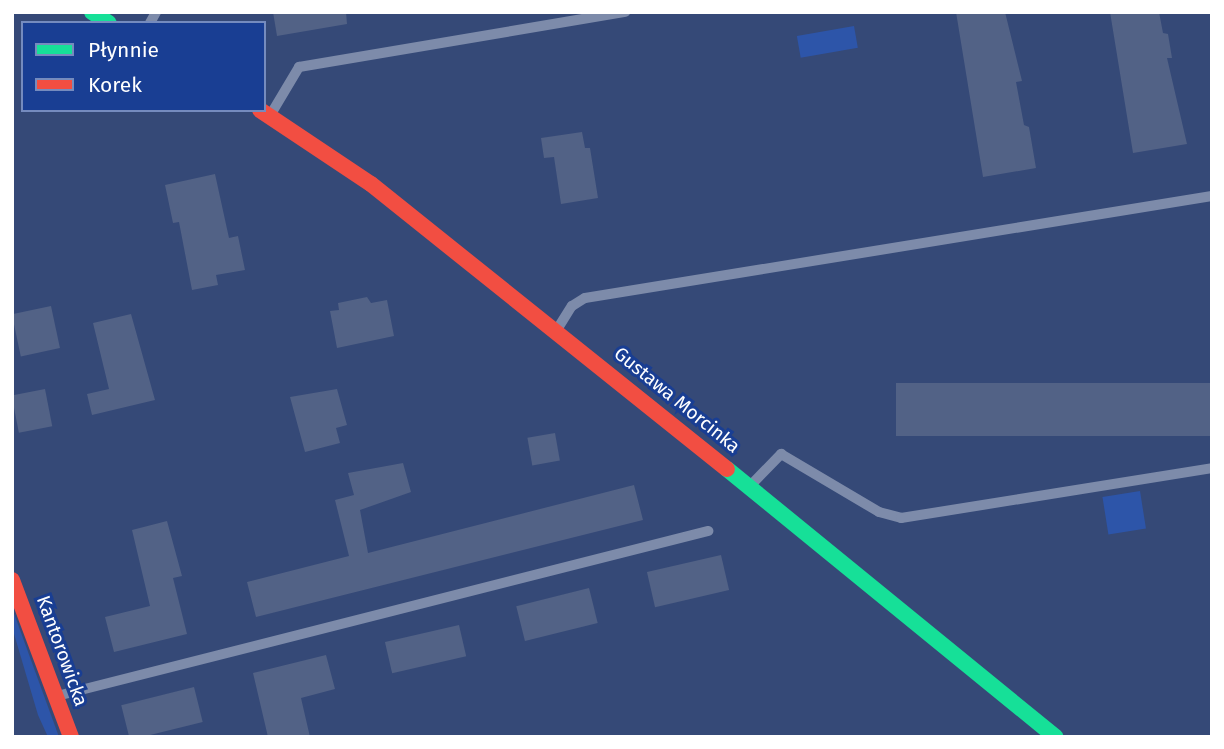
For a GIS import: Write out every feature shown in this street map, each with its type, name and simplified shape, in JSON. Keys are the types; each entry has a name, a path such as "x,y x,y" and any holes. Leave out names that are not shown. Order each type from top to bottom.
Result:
{"street":[{"name":"Gustawa Morcinka","path":"265,113 371,184 556,330 1056,737"},
{"name":"Kantorowicka","path":"12,580 71,737"}],"lane":[{"path":"266,112 299,67 625,12"},
{"path":"556,330 572,306 585,298 1212,196"},
{"path":"750,487 780,454 878,512 901,519 1212,468"},
{"path":"57,696 708,531"}],"shaded area":[{"path":"854,26 858,48 801,58 797,36"},
{"path":"1140,491 1146,529 1108,534 1102,497"},
{"path":"12,608 59,737 48,737 38,715 12,627"}],"building":[{"path":"273,12 346,12 347,24 277,36"},
{"path":"956,12 1005,12 1022,81 1016,82 1024,125 1029,127 1036,168 983,177"},
{"path":"1110,12 1159,12 1163,33 1168,34 1172,58 1167,58 1187,144 1133,153"},
{"path":"582,132 585,148 590,148 598,198 561,204 554,157 544,158 541,138"},
{"path":"215,174 229,238 238,236 245,270 216,275 218,285 192,290 179,222 173,223 165,185"},
{"path":"367,297 371,303 387,300 394,336 337,348 330,311 339,310 338,303"},
{"path":"51,306 60,348 21,356 12,314"},
{"path":"131,314 155,400 92,415 87,394 109,389 93,323"},
{"path":"896,383 1212,383 1212,436 896,436"},
{"path":"45,389 52,426 19,433 12,395"},
{"path":"337,389 347,425 336,428 340,443 305,452 290,397"},
{"path":"555,433 560,461 532,465 527,438"},
{"path":"403,463 411,492 360,510 368,553 634,485 643,520 256,617 247,582 349,556 335,500 354,495 348,473"},
{"path":"167,521 182,576 173,578 187,634 114,652 105,617 150,606 132,530"},
{"path":"721,555 729,590 655,607 647,572"},
{"path":"589,588 598,623 525,641 516,606"},
{"path":"459,625 466,656 392,673 385,642"},
{"path":"326,655 335,689 301,698 310,737 268,737 253,673"},
{"path":"194,687 203,722 142,737 129,737 121,705"}],"traffic: fast":[{"path":"92,12 106,21"},
{"path":"727,469 1056,737"}],"traffic: jam":[{"path":"263,112 371,184 727,469"},
{"path":"12,580 71,737"}]}
